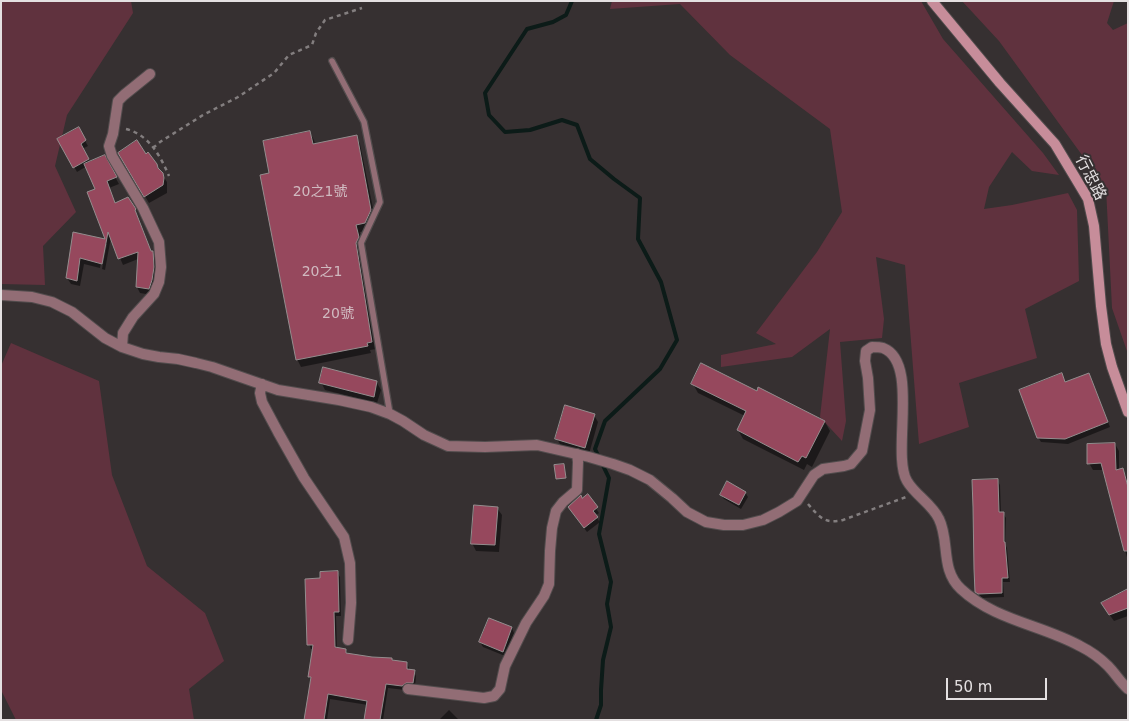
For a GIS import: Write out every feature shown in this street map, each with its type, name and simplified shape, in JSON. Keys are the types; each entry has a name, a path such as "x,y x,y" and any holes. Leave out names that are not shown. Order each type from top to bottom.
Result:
{"street":[{"name":"行忠路","path":"932,1 1054,144 1088,199 1094,226 1106,344 1128,412"},
{"path":"122,347 123,333 154,294 159,282 159,242 143,208 112,156 109,146 118,101 150,74"},
{"path":"1,295 32,297 52,302 72,312 105,338 122,347 144,354 196,363 278,390 371,407 390,414 424,435 448,446 537,445 613,464 650,480 688,512 706,522 724,526 743,525 763,520 797,501 814,476 823,469 851,464 862,451 870,410 865,360 866,351 872,346 884,348 894,356 900,370 904,400 902,466 907,480 934,510 940,520 951,578 961,589 997,613 1079,645 1094,654 1108,666 1119,681 1128,689"},
{"path":"262,384 260,393 262,402 304,478 344,538 350,563 351,602 348,640"},
{"path":"408,689 484,698 494,696 500,689 505,666 526,623 544,596 549,584 552,528 556,511 577,490 578,462 576,454"}],"lane":[{"path":"332,61 364,122 380,202 361,244 390,414"}],"path":[{"path":"153,148 203,115 238,97 274,73 289,55 312,45 316,33 325,20 362,8"},
{"path":"114,127 132,130 143,136 162,161 169,176"},
{"path":"799,497 816,515 825,521 837,521 916,492"}],"shaded area":[{"path":"1,1 131,1 133,13 67,115 55,166 76,212 43,246 45,285 1,284"},
{"path":"612,1 921,1 943,39 1043,153 1059,175 1032,171 1012,152 989,187 984,209 1068,193 1077,210 1079,281 1025,309 1037,358 959,383 969,427 919,444 905,265 876,257 884,319 882,338 840,342 846,421 842,441 820,417 830,329 792,357 721,367 721,355 776,344 756,333 817,252 842,212 830,129 730,55 680,4 610,9"},
{"path":"962,1 1114,1 1107,23 1113,30 1128,23 1128,354 1112,308 1106,188 999,41"},
{"path":"11,343 99,381 112,475 147,566 205,613 224,661 189,689 194,720 16,720 1,690 1,366"}],"building":[{"path":"79,127 86,140 81,144 89,159 73,168 57,139"},
{"path":"310,131 313,144 357,135 371,210 365,223 356,225 359,237 356,243 372,342 367,343 368,346 296,360 260,175 269,173 263,141"},
{"path":"137,140 146,154 148,152 157,164 164,178 163,185 144,197 118,153"},
{"path":"105,155 117,177 107,181 115,203 128,197 136,209 151,251 153,251 154,267 149,289 136,287 138,252 118,259 108,232 102,264 80,258 77,281 66,278 73,232 105,239 87,192 95,189 84,164"},
{"path":"701,363 757,391 758,387 825,421 806,458 802,456 798,462 737,430 746,411 691,384"},
{"path":"323,367 377,381 374,397 319,383"},
{"path":"1062,373 1065,382 1089,373 1108,422 1065,439 1037,438 1019,390"},
{"path":"565,405 595,414 585,448 555,439"},
{"path":"1115,443 1116,470 1123,468 1128,487 1128,551 1124,551 1101,463 1087,464 1087,444"},
{"path":"564,464 566,478 556,479 554,465"},
{"path":"998,479 999,512 1004,512 1004,542 1008,578 1002,578 1002,593 978,594 975,592 972,480"},
{"path":"727,481 746,492 739,505 720,495"},
{"path":"588,494 598,507 593,511 598,517 584,528 568,507 581,495 582,498"},
{"path":"474,505 498,507 495,545 471,544"},
{"path":"338,571 339,612 334,612 335,647 346,649 346,653 392,658 392,660 407,662 407,669 415,670 413,683 406,683 402,686 386,684 380,720 364,720 367,701 328,694 324,720 304,720 311,677 308,677 313,645 307,645 305,579 320,578 320,572"},
{"path":"1128,589 1128,608 1109,615 1101,603"},
{"path":"489,618 512,627 503,652 479,642"}],"waterway":[{"path":"572,1 566,15 553,22 527,29 485,93 489,115 505,132 530,130 562,120 577,125 590,159 640,198 638,239 661,282 677,340 660,369 605,421 595,449 609,478 599,534 611,582 607,604 611,627 603,660 601,705 596,720"}]}
